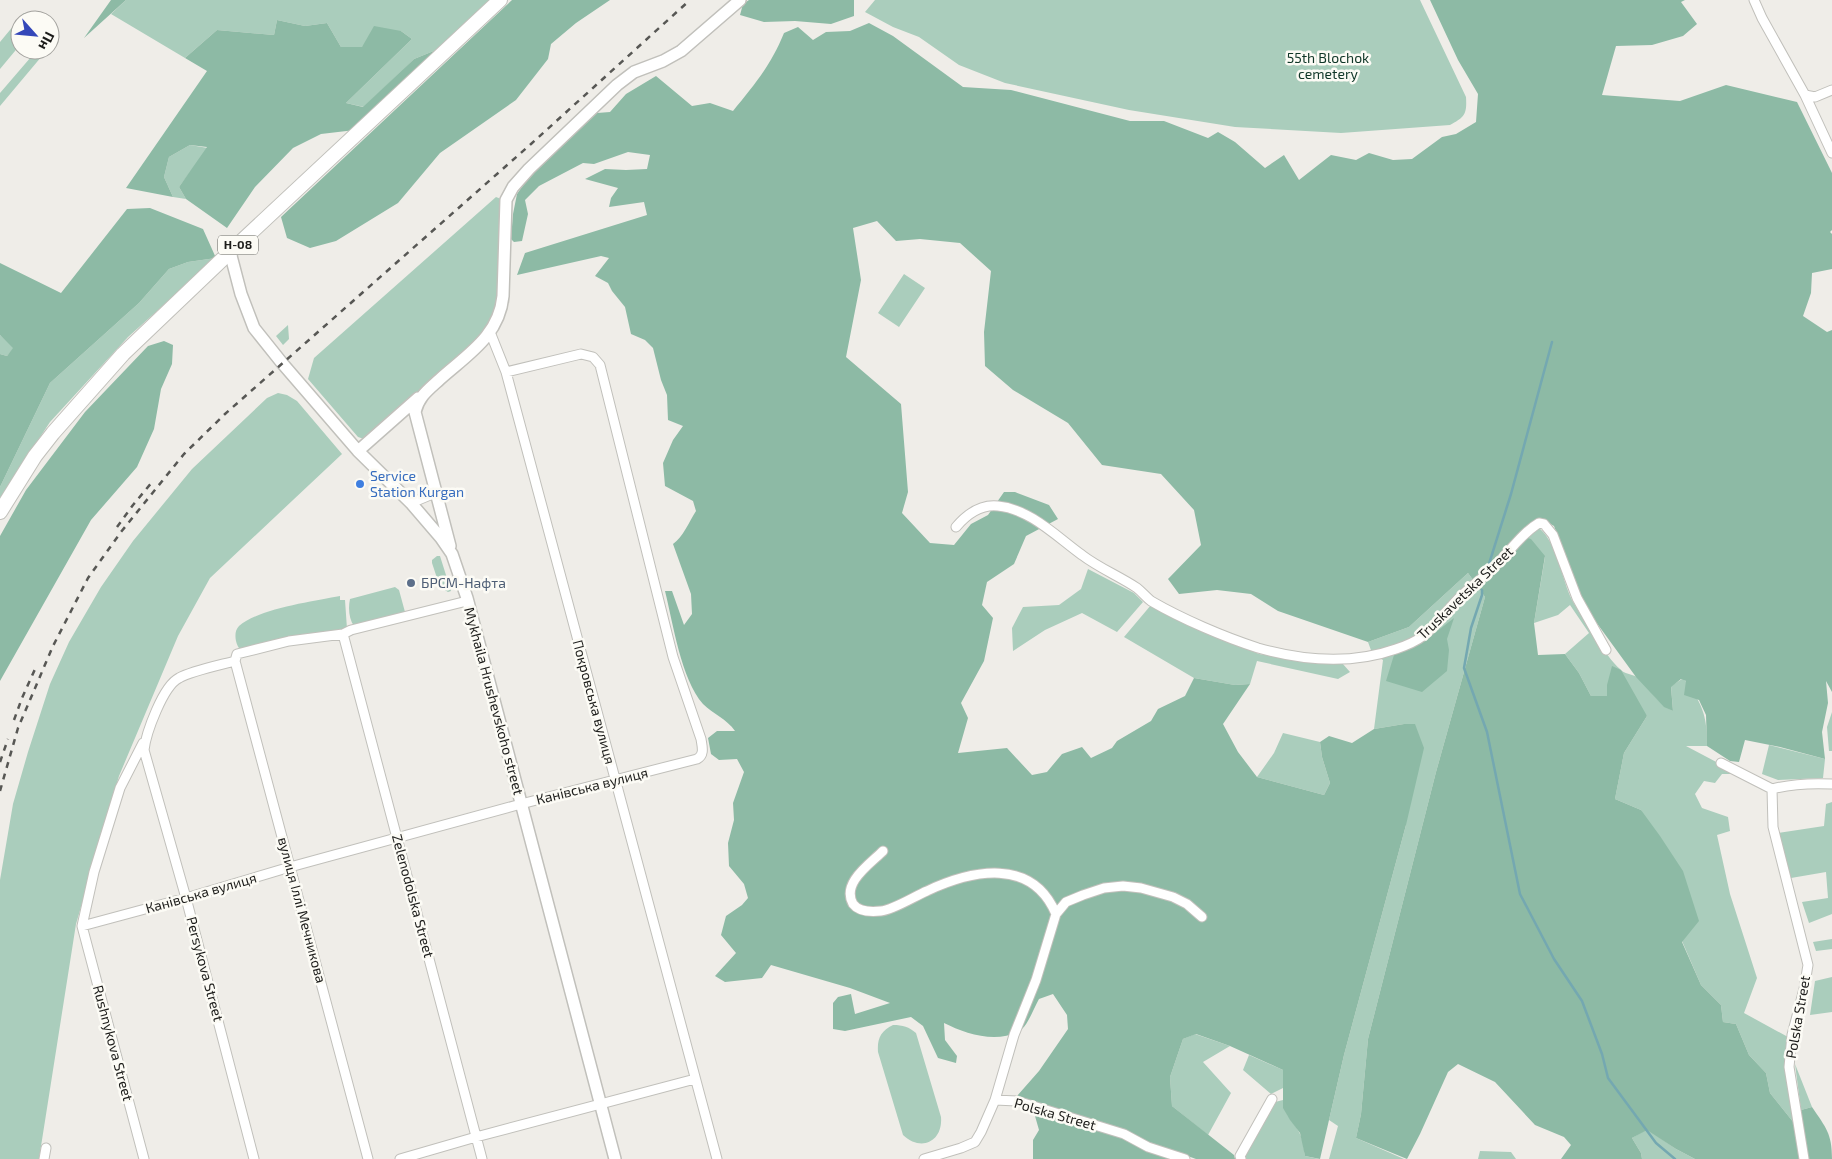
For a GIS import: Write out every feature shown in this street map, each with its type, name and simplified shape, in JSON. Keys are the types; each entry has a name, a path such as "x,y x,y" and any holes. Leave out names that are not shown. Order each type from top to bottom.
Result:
{"main road":[{"name":"Н-08","path":"0,512 35,456 123,354 500,0"}],"street":[{"path":"358,451 478,346 497,321 502,310 506,200 529,169 617,85 634,72 663,61 681,51 740,0"},
{"path":"1754,0 1762,18 1805,94 1832,153"},
{"path":"1805,94 1816,97 1832,90"},
{"name":"Mykhaila Hrushevskoho street","path":"230,252 241,294 254,328 358,451 411,503 452,554 467,601 615,1159"},
{"name":"Покровська вулиця","path":"490,332 506,372 717,1159"},
{"name":"Канівська вулиця","path":"82,926 521,804 697,759 702,755 703,750 698,727 673,657 600,365 588,354 581,354 506,372"},
{"path":"421,395 415,412 452,554"},
{"path":"411,503 435,493"},
{"name":"Truskavetska Street","path":"956,527 978,508 999,506 1011,510 1030,518 1083,556 1138,589 1150,600 1193,622 1258,648 1290,656 1342,660 1362,659 1389,652 1408,645 1423,636 1459,598 1496,566 1526,532 1539,523 1544,524 1553,535 1577,598 1606,650"},
{"path":"82,926 94,872 120,788 144,746 170,685 179,678 235,661 237,654 289,641 343,634 351,630 467,601"},
{"name":"Zelenodolska Street","path":"343,634 482,1159"},
{"name":"вулиця Іллі Мечникова","path":"235,661 368,1159"},
{"name":"Persykova Street","path":"144,746 254,1159"},
{"path":"1721,763 1772,789 1794,785 1832,784"},
{"name":"Polska Street","path":"1772,789 1773,827 1808,965 1792,1036 1789,1067 1804,1159"},
{"path":"882,851 860,873 851,886 850,897 855,906 864,911 883,911 957,879 978,874 1015,874 1029,880 1045,894 1052,903 1056,914"},
{"path":"1056,914 1066,902 1104,888 1123,886 1141,888 1173,897 1187,904 1202,917"},
{"name":"Polska Street","path":"1056,914 1036,980 1014,1036 995,1100 1017,1100 1124,1134 1148,1147 1185,1159"},
{"name":"Rushnykova Street","path":"82,926 144,1159"},
{"path":"400,1159 476,1136 695,1079"},
{"path":"1241,1159 1240,1156 1246,1143 1272,1099"},
{"path":"924,1159 974,1142 981,1132 995,1100"},
{"path":"44,1159 46,1148"}],"green space":[{"path":"111,0 126,0 84,38"},
{"path":"126,0 490,0 441,48 414,59 364,107 346,103 412,39 401,31 362,47 341,47 327,23 305,26 277,20 274,35 217,30 185,58 111,14"},
{"path":"512,0 610,0 576,23 551,44 548,59 516,100 440,153 398,203 336,241 310,248 287,238 281,217"},
{"path":"749,0 854,0 854,16 831,24 795,21 764,22 740,15 743,4"},
{"name":"55th Blochok cemetery","path":"875,0 1420,0 1466,97 1466,107 1462,117 1450,125 1341,133 1235,127 1129,110 1005,83 959,65 919,37 893,27 865,12"},
{"path":"1430,0 1685,0 1681,2 1697,24 1683,36 1652,45 1616,46 1602,95 1680,101 1726,85 1797,102 1832,173 1832,230 1830,232 1832,234 1832,269 1812,273 1811,293 1803,316 1827,332 1832,330 1832,692 1826,681 1828,703 1822,732 1825,759 1745,740 1739,762 1730,761 1707,746 1706,715 1699,700 1684,695 1686,681 1681,679 1671,687 1673,711 1664,707 1636,677 1588,611 1554,526 1540,518 1517,535 1531,539 1545,556 1534,623 1538,655 1565,654 1579,673 1591,696 1607,696 1607,685 1612,666 1621,670 1647,716 1624,753 1615,799 1641,810 1683,871 1699,921 1682,942 1701,985 1721,1005 1723,1022 1736,1024 1749,1055 1766,1073 1770,1093 1794,1123 1800,1159 1695,1159 1647,1130 1632,1138 1641,1153 1642,1159 1561,1159 1571,1145 1564,1137 1535,1125 1495,1082 1458,1064 1448,1072 1407,1159 1356,1138 1361,1114 1368,1039 1436,772 1485,597 1468,573 1409,627 1368,642 1278,611 1251,594 1217,590 1179,594 1168,579 1201,545 1194,510 1161,474 1102,465 1068,423 1013,390 985,366 984,332 991,271 960,243 920,239 896,241 877,221 853,228 861,280 846,357 901,404 908,492 902,513 930,543 954,545 971,524 988,515 1004,492 1015,492 1049,505 1058,519 1026,536 1014,564 987,582 982,605 993,618 984,661 961,703 968,718 958,753 1007,748 1032,775 1047,772 1062,754 1082,747 1091,758 1112,748 1117,741 1151,721 1158,709 1185,696 1194,678 1235,685 1250,684 1223,724 1238,752 1257,777 1324,795 1330,783 1322,757 1320,742 1329,736 1352,743 1374,729 1415,724 1424,748 1406,825 1344,1055 1320,1159 1305,1156 1300,1133 1283,1108 1283,1070 1230,1046 1196,1034 1183,1039 1170,1077 1172,1106 1234,1155 1235,1159 1196,1159 1149,1142 1118,1128 1017,1096 1039,1071 1068,1029 1067,1015 1053,994 1039,999 1024,1027 1013,1034 993,1037 983,1036 962,1031 944,1023 945,1040 957,1056 956,1063 938,1058 923,1026 911,1017 845,1031 833,1029 833,1003 838,997 851,994 855,1014 890,1003 850,988 771,965 762,978 725,982 715,976 736,953 721,935 726,916 742,905 748,898 744,884 729,866 728,843 734,820 733,803 744,772 737,759 719,760 711,754 708,738 717,731 735,731 728,723 703,704 695,693 683,666 665,591 672,591 684,625 692,614 691,594 673,544 683,533 696,511 693,501 665,486 663,463 673,440 683,426 668,420 667,395 653,348 645,340 631,334 625,307 608,283 595,276 609,258 601,256 517,275 525,253 647,215 644,202 609,207 611,198 618,188 585,179 605,169 647,169 650,155 628,152 594,164 583,163 539,186 525,200 528,214 522,241 514,242 511,239 517,194 530,175 557,147 597,113 610,112 626,94 656,76 692,106 710,103 733,111 768,65 784,33 798,27 813,40 826,32 850,31 869,23 893,36 963,87 1011,90 1130,121 1164,121 1208,138 1218,132 1235,142 1265,168 1284,155 1299,180 1331,155 1356,160 1369,153 1393,160 1412,159 1442,137 1456,134 1476,122 1478,94 1458,60"},
{"path":"277,20 305,26 327,23 341,47 362,47 374,26 401,31 412,39 346,103 363,107 414,59 441,48 355,130 321,134 293,148 255,187 227,228 186,199 179,187 207,147 190,145 169,157 164,177 173,197 126,188 207,71 185,58 217,30 274,35"},
{"path":"10,30 10,57 0,69 0,42"},
{"path":"28,60 39,60 0,106 0,93"},
{"path":"190,145 208,148 179,187 186,199 173,197 164,177 169,157"},
{"path":"496,197 501,199 498,307 480,337 368,437 364,439 358,437 308,379 314,358"},
{"path":"150,208 203,229 216,258 188,262 169,269 139,303 50,383 0,487 0,354 7,356 13,348 0,335 0,263 61,293 127,209"},
{"path":"216,258 128,337 50,422 0,498 0,487 50,383 139,303 169,269 188,262"},
{"path":"904,274 925,288 899,327 878,313"},
{"path":"288,325 289,339 283,345 276,336"},
{"path":"0,335 14,348 7,356 0,354"},
{"path":"164,341 173,345 172,364 161,389 154,429 137,467 91,520 0,681 0,536 26,490 85,412 148,346"},
{"path":"278,393 287,395 297,401 342,454 210,578 178,636 119,776 76,924 39,1159 0,1159 0,880 13,804 50,684 69,642 101,587 133,541 192,469 267,398"},
{"path":"1539,528 1545,534 1555,552 1572,600 1608,656 1622,671 1642,681 1662,704 1673,711 1671,686 1682,679 1687,682 1702,710 1706,723 1707,746 1686,746 1739,774 1722,774 1715,783 1704,781 1695,794 1702,808 1728,817 1730,831 1717,835 1730,894 1757,978 1744,1013 1788,1037 1794,1123 1770,1093 1766,1073 1749,1055 1736,1024 1723,1022 1721,1005 1701,985 1682,941 1641,810 1615,799 1624,753 1647,716 1607,685 1607,696 1591,696 1579,673 1565,654 1589,633 1570,605 1558,615 1534,623 1545,557 1527,538"},
{"path":"440,556 451,591 448,592 440,587 432,563 432,560"},
{"path":"1088,569 1134,593 1143,602 1117,632 1082,613 1045,630 1013,651 1012,628 1023,607 1059,605 1081,589"},
{"path":"1468,573 1485,597 1436,772 1368,1039 1361,1114 1356,1138 1404,1159 1329,1159 1338,1126 1329,1120 1344,1055 1406,825 1404,724 1374,729 1383,660 1372,653 1368,642 1409,627"},
{"path":"395,587 399,590 405,612 354,626 349,613 350,599"},
{"path":"340,596 340,600 345,600 347,629 337,632 305,634 241,651 238,646 235,637 237,629 248,620 287,606"},
{"path":"1151,605 1259,654 1306,661 1342,663 1350,672 1338,679 1257,661 1250,684 1235,685 1194,678 1124,637"},
{"path":"1454,618 1447,639 1449,650 1447,671 1422,692 1386,681 1394,655 1422,643"},
{"path":"1832,712 1832,751 1829,751 1827,727"},
{"path":"1283,733 1320,742 1322,757 1330,783 1324,795 1257,777 1274,753"},
{"path":"1769,745 1825,759 1823,778 1778,780 1762,774"},
{"path":"1832,802 1832,914 1809,923 1802,902 1828,898 1826,872 1791,878 1778,833 1824,826 1826,804"},
{"path":"1832,939 1832,949 1816,951 1813,942"},
{"path":"1832,977 1832,1012 1810,1015 1815,981"},
{"path":"893,1025 906,1027 916,1033 941,1117 941,1126 938,1133 929,1142 917,1143 903,1135 878,1052 878,1043 881,1035"},
{"path":"1195,1034 1230,1046 1203,1062 1231,1093 1208,1135 1172,1106 1170,1077 1183,1039"},
{"path":"1249,1055 1283,1070 1283,1088 1271,1094 1243,1070"},
{"path":"1795,1064 1812,1107 1801,1110"},
{"path":"1283,1100 1287,1114 1300,1135 1305,1156 1319,1159 1244,1158 1275,1102"},
{"path":"1812,1107 1827,1131 1831,1143 1832,1159 1806,1159 1801,1110"},
{"path":"1033,1109 1068,1123 1124,1138 1146,1151 1170,1159 1033,1159 1033,1140 1039,1130"},
{"path":"1647,1129 1676,1149 1695,1159 1642,1159 1641,1153 1632,1138"},
{"path":"1480,1151 1511,1152 1516,1159 1478,1159"}],"waterway":[{"path":"1488,567 1511,494 1552,342"},
{"path":"1482,590 1471,628 1464,668 1487,732 1520,894 1554,959 1582,1001 1602,1054 1608,1078 1656,1143 1675,1159"}],"railway":[{"path":"0,791 18,728 53,646 88,578 121,532 184,454 225,414 531,144 690,0"},
{"path":"117,527 153,481"},
{"path":"14,720 36,667"},
{"path":"0,762 8,739"}],"place":[{"name":"Service Station Kurgan","path":"360,484"},
{"name":"БРСМ-Нафта","path":"411,583"}]}
